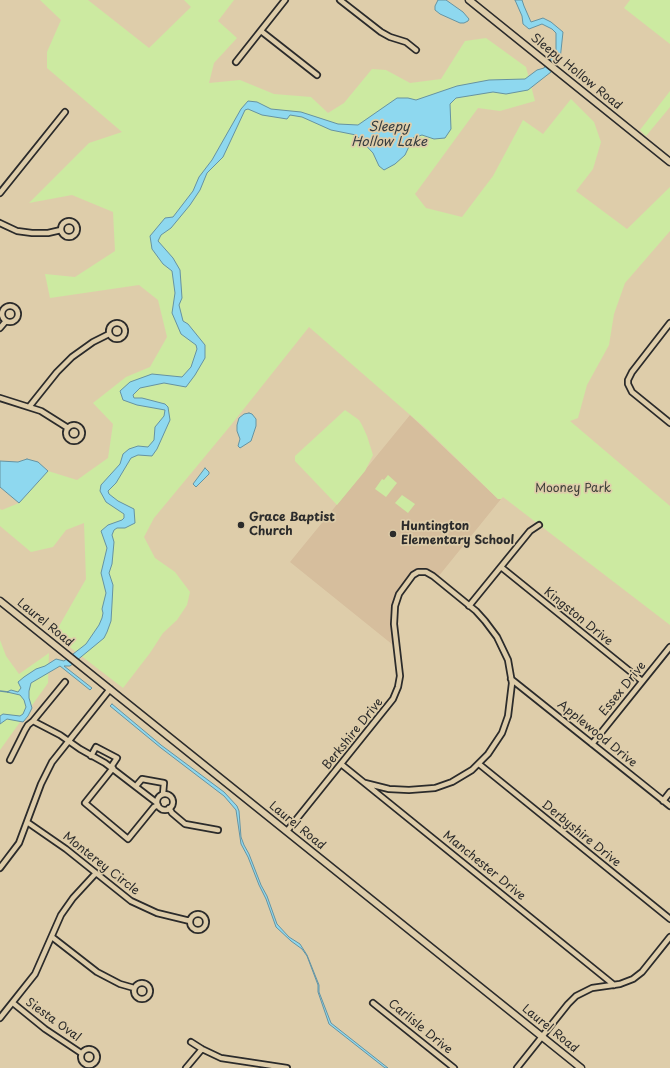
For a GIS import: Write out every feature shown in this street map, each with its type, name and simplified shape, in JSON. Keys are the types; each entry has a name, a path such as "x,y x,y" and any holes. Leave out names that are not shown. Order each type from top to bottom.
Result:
{"street":[{"path":"236,62 285,0"},
{"path":"340,0 381,32 390,37 406,42 416,50"},
{"name":"Sleepy Hollow Road","path":"469,0 670,162"},
{"path":"261,30 317,76"},
{"path":"0,193 65,112"},
{"path":"0,223 17,231 32,233 48,233 61,230"},
{"path":"0,328 6,321"},
{"path":"670,322 632,372 628,380 628,384 632,392 670,423"},
{"path":"29,407 57,372 72,357 93,342 109,334"},
{"path":"0,398 41,411 68,428"},
{"path":"365,783 399,790 429,789 452,782 467,773 479,764 491,750 504,728 510,709 511,679 505,653 498,637 486,621 469,606 530,531 539,525"},
{"name":"Kingston Drive","path":"500,567 642,682"},
{"name":"Berkshire Drive","path":"287,831 388,706 395,695 400,676 394,624 394,610 404,586 413,575 418,572 426,572 433,576 469,606"},
{"name":"Laurel Road","path":"0,600 581,1068"},
{"name":"Essex Drive","path":"592,744 670,647"},
{"name":"Applewood Drive","path":"511,679 670,806"},
{"path":"10,760 28,726 65,682"},
{"path":"0,868 19,843 46,773 68,741 110,689"},
{"path":"33,721 112,768 164,810 172,805 172,799 169,795 163,794"},
{"path":"91,756 96,747 117,758 112,768 85,803 128,838 157,804 158,798 163,794 164,783 142,779 136,786"},
{"name":"Manchester Drive","path":"341,764 614,985"},
{"name":"Derbyshire Drive","path":"479,764 670,919"},
{"path":"663,801 670,792"},
{"path":"169,808 172,813 185,824 218,830"},
{"name":"Monterey Circle","path":"27,822 48,835 122,895 144,908 168,917 190,921"},
{"path":"0,1018 35,974 59,920 68,906 96,873"},
{"path":"52,937 97,972 120,984 134,988"},
{"path":"516,1068 576,996 592,988 627,982 638,976 670,937"},
{"name":"Carlisle Drive","path":"373,1002 454,1068"},
{"name":"Siesta Oval","path":"13,1003 45,1029 81,1053"},
{"path":"191,1042 221,1058 265,1066 287,1068"},
{"path":"186,1068 202,1049"}],"shaded area":[{"name":"Huntington Elementary School","path":"410,415 498,499 501,499 438,577 428,569 417,569 411,573 396,592 391,608 390,621 393,645 290,562"}],"green space":[{"name":"Mooney Park","path":"40,0 88,0 149,48 191,7 184,0 234,0 218,21 237,38 214,63 209,83 240,80 274,94 311,97 328,113 344,103 372,69 386,70 410,83 441,79 465,41 486,38 526,67 535,101 500,111 478,108 415,194 426,208 462,217 493,176 523,120 543,134 571,99 594,122 601,142 593,169 576,191 627,229 670,187 670,231 625,283 614,314 609,345 587,385 578,418 570,421 670,506 670,625 503,497 498,499 424,427 309,327 154,518 144,537 155,558 175,572 190,592 187,605 177,620 163,633 150,653 123,688 54,635 86,579 84,523 66,530 53,547 31,552 0,526 0,509 2,510 19,503 48,471 77,480 108,458 113,424 93,403 126,377 150,367 167,337 158,300 139,285 50,298 45,274 75,277 115,251 113,212 72,195 29,203 89,143 122,132 47,68 47,52 61,20"},
{"path":"630,0 670,0 670,44 624,8"},
{"path":"670,91 670,107 646,136 640,130"},
{"path":"345,410 359,420 367,436 373,455 365,471 337,505 295,461 295,456"},
{"path":"388,475 397,483 386,497 375,489 382,479 384,480"},
{"path":"402,495 415,504 408,513 395,503"},
{"path":"0,640 6,656 19,674 49,653 48,683 0,750"}],"water":[{"path":"438,0 446,0 463,12 469,19 468,21 460,23 440,14 435,10"},
{"name":"Sleepy Hollow Lake","path":"515,0 522,0 531,22 543,18 551,22 563,32 560,60 551,72 528,90 506,94 493,92 456,98 450,104 451,129 445,138 434,139 422,135 413,138 405,155 395,164 384,170 379,166 373,153 356,135 331,130 302,117 290,115 287,119 262,115 248,109 245,110 223,157 207,173 200,190 190,205 171,228 161,235 158,241 173,258 180,270 182,298 179,305 183,321 188,324 205,345 205,358 186,387 164,383 140,388 133,395 134,398 142,398 165,404 168,407 170,420 157,449 152,456 138,455 131,458 116,483 108,491 109,494 118,501 134,509 135,523 125,528 117,528 114,530 112,535 114,542 112,564 109,573 113,585 111,621 104,638 70,666 64,666 92,688 90,690 60,666 31,683 29,698 32,708 23,722 7,719 0,724 0,716 3,714 20,716 23,714 26,707 24,700 20,695 7,692 11,690 18,692 21,688 18,682 24,677 56,659 64,661 86,644 102,618 102,609 106,593 101,573 107,548 101,531 108,525 122,520 124,518 124,514 106,502 100,491 101,485 120,464 123,454 129,449 138,446 148,447 154,440 155,427 164,416 165,410 137,405 123,400 120,391 130,382 152,374 182,377 191,367 197,349 196,345 181,334 172,313 175,293 172,271 163,264 152,249 150,236 165,218 173,217 193,191 199,177 212,160 241,109 248,101 257,102 271,109 301,112 338,124 358,125 397,98 416,100 457,86 489,80 525,79 537,70 544,68 556,52 556,33 552,29 542,24 529,29 523,24 522,16"},
{"path":"249,413 256,419 256,426 251,441 240,448 238,446 240,439 237,431 237,425 239,418 244,414"},
{"path":"27,459 38,462 48,471 19,503 0,487 0,461 18,462"},
{"path":"205,468 209,474 196,487 193,484"},
{"path":"112,704 161,745 224,792 237,806 239,811 241,837 267,896 277,924 289,937 300,944 307,955 319,985 319,992 331,1023 388,1068 385,1068 329,1024 318,992 318,985 307,956 302,949 276,927 266,899 241,844 236,810 224,796 161,748 110,706"}],"waterway":[{"path":"0,691 8,692"}],"place":[{"name":"Grace Baptist Church","path":"241,525"},
{"name":"Huntington Elementary School","path":"393,534"}]}
